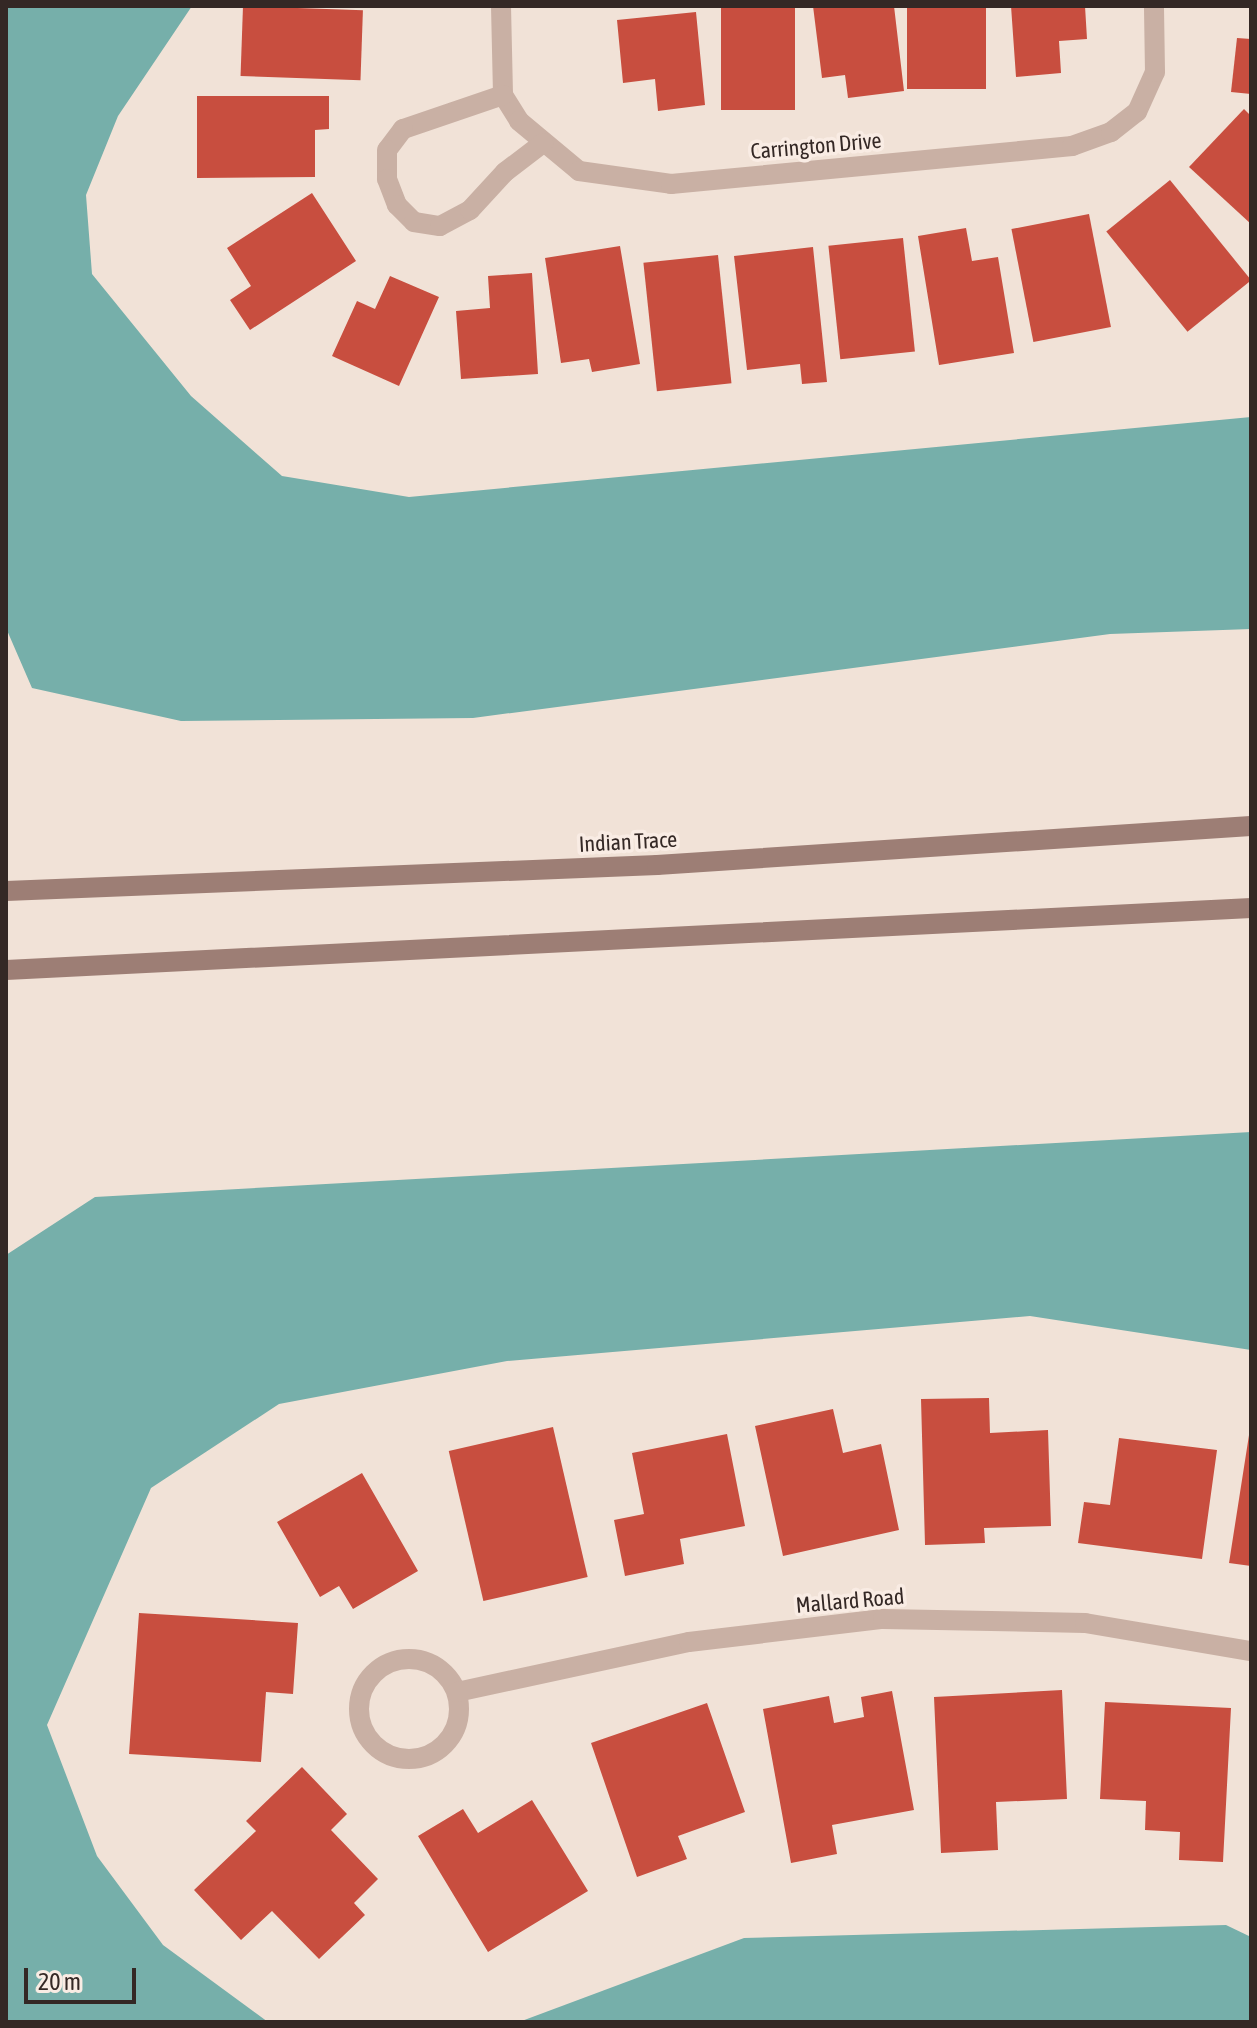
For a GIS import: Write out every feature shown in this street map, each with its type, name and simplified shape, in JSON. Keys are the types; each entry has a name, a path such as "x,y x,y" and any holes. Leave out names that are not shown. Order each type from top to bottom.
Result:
{"main road":[{"name":"Indian Trace","path":"6,891 657,865 1251,826"},
{"path":"6,970 1251,908"}],"street":[{"path":"501,6 503,95 403,129 387,150 387,179 397,205 414,222 440,226 470,210 505,172 543,143"},
{"name":"Carrington Drive","path":"503,95 519,121 579,171 671,184 1072,146 1111,132 1137,112 1155,72 1154,6"},
{"name":"Mallard Road","path":"457,1692 689,1642 883,1619 1085,1623 1251,1651"},
{"path":"409,1659 439,1668 457,1692 460,1710 447,1742 417,1758 383,1751 362,1725 365,1687 380,1668 394,1661 409,1659"}],"water":[{"path":"6,6 192,6 118,116 86,195 92,274 191,396 282,476 409,497 1251,417 1251,629 1110,634 473,718 181,721 32,688 6,628"},
{"path":"1251,1132 1251,1350 1030,1316 507,1361 279,1404 151,1488 47,1725 97,1856 163,1945 268,2022 6,2022 6,1255 95,1197"},
{"path":"1226,1925 1251,1937 1251,2022 519,2022 744,1938"}],"building":[{"path":"243,6 363,10 360,80 241,76"},
{"path":"721,6 795,6 795,110 721,110"},
{"path":"813,6 894,6 904,91 848,98 845,75 822,78"},
{"path":"907,6 986,6 986,89 907,89"},
{"path":"1011,6 1085,6 1087,39 1059,41 1061,73 1016,77"},
{"path":"696,12 705,105 658,111 655,79 623,83 617,20"},
{"path":"1237,38 1251,39 1251,94 1231,92"},
{"path":"197,96 329,96 329,129 315,130 315,177 197,178"},
{"path":"1244,109 1251,116 1251,224 1189,167"},
{"path":"1170,180 1251,280 1187,332 1106,232"},
{"path":"312,193 356,261 250,330 230,300 251,286 227,248"},
{"path":"1089,214 1111,327 1033,342 1011,229"},
{"path":"966,228 972,261 998,257 1014,353 939,365 918,236"},
{"path":"903,238 915,351 840,359 828,246"},
{"path":"620,246 640,364 592,372 589,359 561,363 545,258"},
{"path":"813,247 827,382 802,384 800,364 747,370 734,256"},
{"path":"718,255 731,383 657,391 643,263"},
{"path":"532,273 538,374 461,379 456,311 490,308 488,276"},
{"path":"390,276 439,297 399,386 332,356 357,301 375,309"},
{"path":"989,1398 990,1433 1048,1430 1051,1526 984,1528 985,1543 925,1545 921,1399"},
{"path":"833,1409 843,1453 881,1444 899,1530 783,1556 755,1426"},
{"path":"553,1427 588,1577 483,1601 449,1451"},
{"path":"727,1434 745,1526 680,1539 684,1564 625,1576 614,1520 644,1514 632,1453"},
{"path":"1251,1435 1251,1566 1229,1563"},
{"path":"1119,1438 1217,1450 1202,1559 1078,1543 1084,1502 1110,1505"},
{"path":"362,1473 418,1571 353,1609 339,1586 320,1597 277,1522"},
{"path":"139,1613 298,1623 293,1694 266,1692 261,1762 129,1754"},
{"path":"1062,1690 1067,1799 996,1802 998,1850 941,1853 934,1697"},
{"path":"892,1691 914,1810 832,1825 837,1854 791,1863 763,1709 829,1696 834,1723 864,1717 861,1697"},
{"path":"1105,1702 1231,1708 1223,1862 1179,1860 1180,1832 1145,1830 1146,1801 1100,1799"},
{"path":"707,1703 745,1812 678,1836 687,1859 637,1877 591,1743"},
{"path":"302,1767 347,1814 331,1830 378,1879 354,1903 365,1915 319,1959 272,1911 241,1940 194,1890 256,1831 246,1821"},
{"path":"532,1800 588,1891 488,1952 418,1836 463,1809 478,1833"}]}
